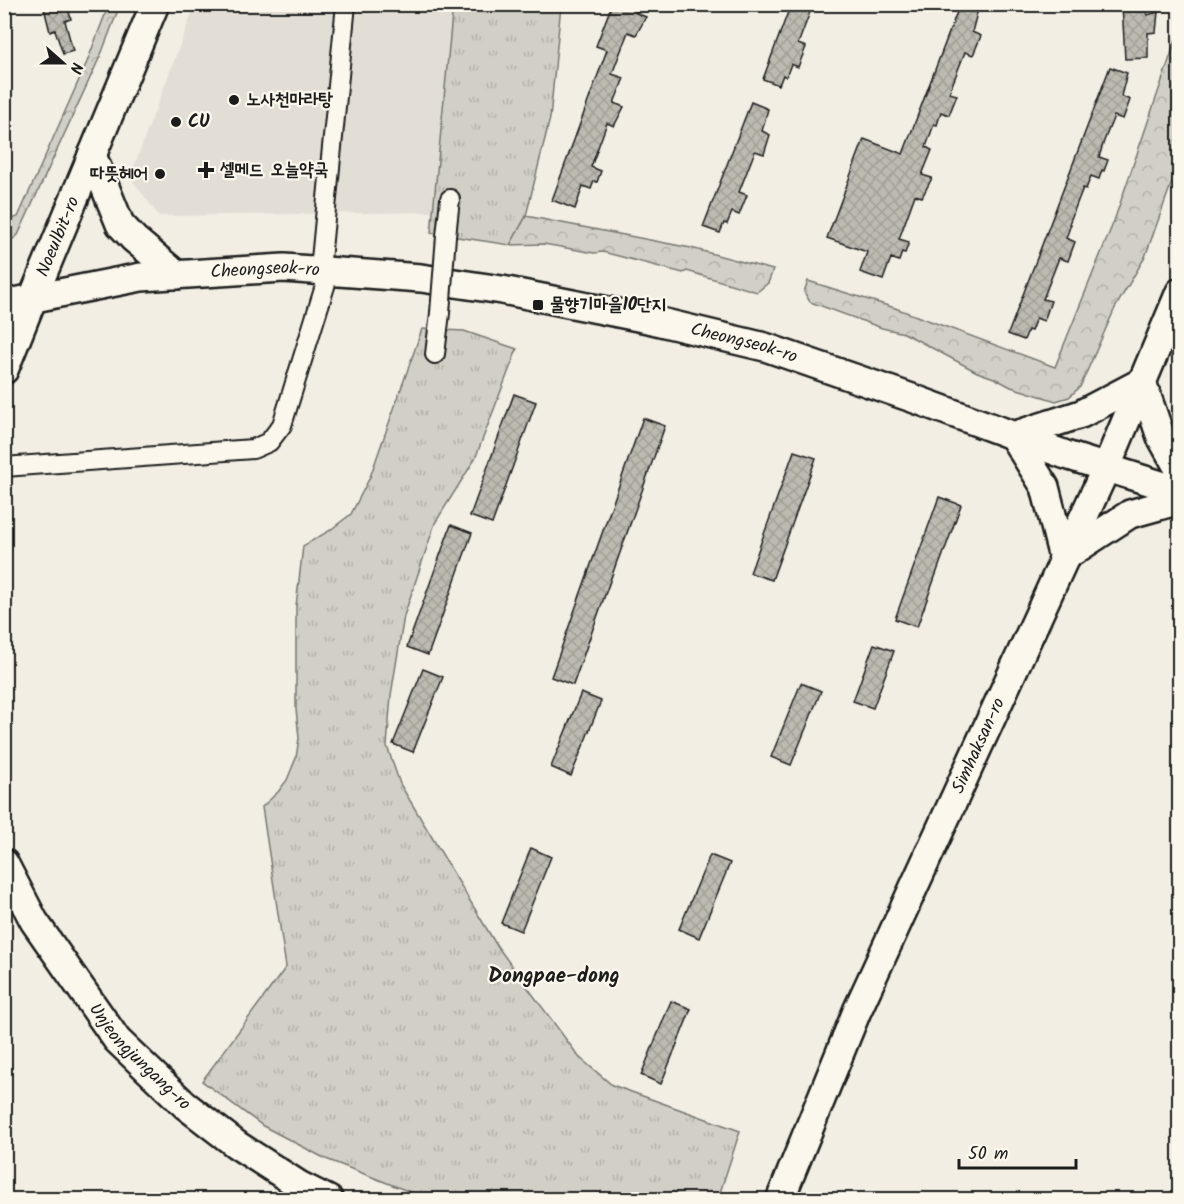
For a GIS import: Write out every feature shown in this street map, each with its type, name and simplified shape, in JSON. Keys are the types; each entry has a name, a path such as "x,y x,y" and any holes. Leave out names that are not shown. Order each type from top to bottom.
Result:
{"street":[{"name":"Noeulbit-ro","path":"4,370 155,4"},
{"path":"4,467 253,449 269,442 282,425 325,270 346,4"},
{"path":"92,155 120,224 134,239 177,275"},
{"path":"435,354 450,199"},
{"name":"Cheongseok-ro","path":"4,304 141,277 284,268 421,278 502,290 648,319 765,347 1066,455 1107,466 1179,491"},
{"name":"Simhaksan-ro","path":"780,1200 857,1011 1107,466 1179,292"},
{"path":"1179,471 1161,437 1142,381 1081,414 1013,436 1045,487 1064,558 1130,514 1179,500"},
{"name":"Unjeongjungang-ro","path":"4,863 34,921 117,1040 185,1105 296,1192 330,1200"}],"shaded area":[{"path":"195,5 453,5 433,212 159,216 130,177"}],"green space":[{"path":"109,4 120,5 102,52 18,235 5,245 5,221 18,217 87,62"},
{"path":"453,5 561,5 550,118 526,216 510,245 431,233"},
{"path":"1179,31 1180,158 1178,165 1145,257 1115,308 1080,387 1069,397 1056,401 1011,387 977,372 904,333 882,328 810,302 804,292 808,281 895,308 1055,367 1114,221"},
{"path":"526,216 691,248 773,270 768,283 757,292 687,271 683,273 603,252 594,253 544,244 510,245"},
{"path":"422,329 464,331 517,349 475,459 435,523 404,616 391,695 387,746 400,784 497,946 579,1057 612,1085 740,1131 718,1199 428,1199 326,1159 263,1126 202,1081 286,967 262,807 287,780 296,758 299,738 296,709 296,606 303,546 329,531 351,514 370,477"}],"building":[{"path":"43,4 67,4 71,19 65,21 73,51 63,54 55,30 50,32"},
{"path":"612,4 639,4 636,13 646,17 636,35 628,32 612,74 624,78 614,103 624,107 614,126 607,123 591,167 601,171 597,182 594,181 591,189 583,186 575,209 552,200 607,50 596,46"},
{"path":"791,4 813,4 798,44 806,47 798,67 791,64 786,77 783,75 779,85 763,79"},
{"path":"960,4 978,9 972,32 981,36 973,55 965,52 949,93 957,95 949,115 941,112 937,125 934,124 926,147 932,150 922,175 932,178 922,197 915,195 899,239 909,242 905,253 902,252 899,261 891,258 883,280 860,272 867,252 827,238 864,139 903,154"},
{"path":"1122,4 1146,4 1147,15 1158,12 1156,32 1148,33 1148,58 1125,59"},
{"path":"1110,67 1127,73 1121,96 1130,100 1123,119 1114,116 1104,141 1099,157 1108,160 1104,171 1102,170 1099,179 1091,176 1086,189 1083,188 1079,198 1066,238 1075,242 1068,261 1059,258 1043,299 1051,301 1044,321 1036,318 1031,331 1028,330 1024,340 1008,334"},
{"path":"751,102 768,109 762,131 770,135 764,154 755,151 739,192 747,195 739,215 732,212 720,233 703,227"},
{"path":"514,394 536,402 492,524 470,516"},
{"path":"643,418 665,426 573,685 551,677"},
{"path":"794,451 816,458 772,580 750,573"},
{"path":"939,497 961,505 917,627 895,619"},
{"path":"451,525 472,533 428,655 407,647"},
{"path":"874,644 894,651 873,708 853,701"},
{"path":"423,669 443,677 413,752 393,744"},
{"path":"801,683 821,691 791,765 771,757"},
{"path":"581,693 601,701 571,776 551,767"},
{"path":"531,848 551,857 521,931 501,923"},
{"path":"710,855 730,863 699,938 679,929"},
{"path":"671,1001 691,1009 661,1084 641,1075"}],"place":[{"name":"노사천마라탕","path":"234,100"},
{"name":"CU","path":"176,122"},
{"name":"셀메드 오늘약국","path":"206,170"},
{"name":"따뜻헤어","path":"160,174"},
{"name":"물향기마을10단지","path":"538,305"}],"district":[{"name":"Dongpae-dong","path":"554,976"}]}
